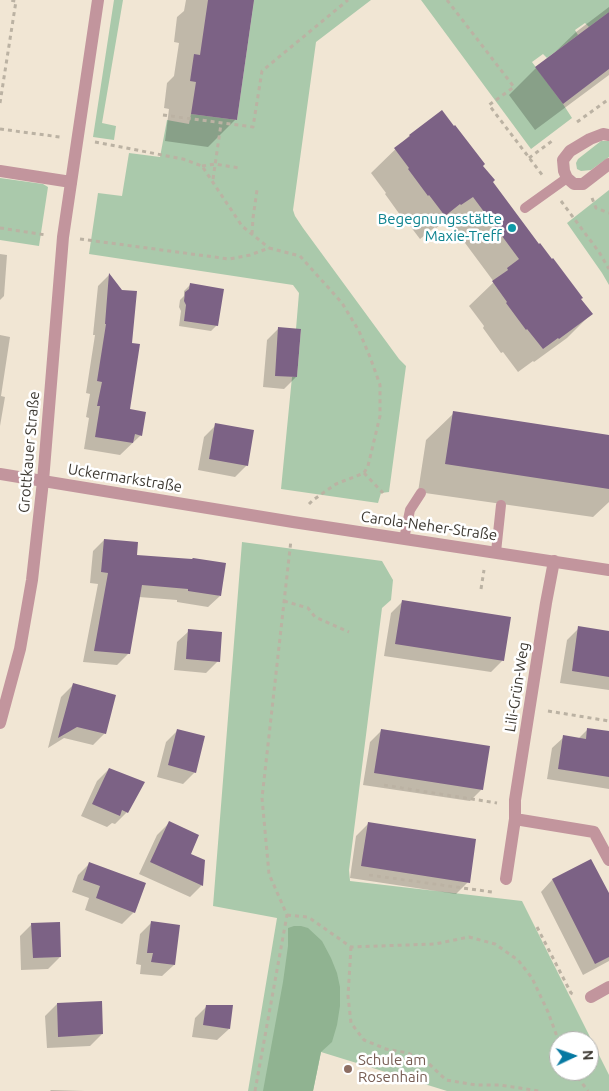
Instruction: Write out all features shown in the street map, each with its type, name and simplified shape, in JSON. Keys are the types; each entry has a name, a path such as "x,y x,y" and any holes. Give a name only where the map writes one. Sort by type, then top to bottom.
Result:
{"street":[{"name":"Grottkauer Straße","path":"0,723 20,649 32,580 43,481 63,237 98,0"},
{"path":"609,135 603,134 590,139 570,152 563,160 567,178 574,184 583,184 609,164"},
{"path":"0,171 70,182"},
{"name":"Uckermarkstraße","path":"0,474 244,514"},
{"name":"Carola-Neher-Straße","path":"244,514 609,570"},
{"name":"Lili-Grün-Weg","path":"506,879 515,819 515,806 554,561"},
{"path":"515,819 594,832 609,860"},
{"path":"591,997 609,988"}],"lane":[{"path":"525,208 567,178"},
{"path":"404,539 410,510 421,493"},
{"path":"496,552 501,505"}],"path":[{"path":"0,103 16,1 9,0"},
{"path":"162,115 253,127 262,71 348,0"},
{"path":"448,0 514,87 489,106"},
{"path":"212,180 222,124"},
{"path":"0,129 77,139 183,159 202,166 215,164 239,168"},
{"path":"202,166 242,226 269,248 300,256 342,303 359,330 380,385 380,416 368,466 364,473 336,484 313,500 293,522 262,798 270,874 287,915 255,1091"},
{"path":"252,235 257,190"},
{"path":"592,198 596,208 609,213"},
{"path":"0,228 229,259 250,255 269,248"},
{"path":"364,473 383,493"},
{"path":"284,601 308,608 315,617 349,632"},
{"path":"530,708 609,721"},
{"path":"384,785 515,806"},
{"path":"369,875 494,892 495,878 506,879"},
{"path":"287,915 307,917 351,947 435,944 469,938 495,944 518,960 532,978 555,1031"},
{"path":"537,927 571,993 591,997"},
{"path":"351,947 348,996 351,1023 364,1040 386,1049 408,1053 427,1062 446,1080 539,1091"}],"green space":[{"path":"114,0 123,0 102,123 116,126 114,140 93,137"},
{"path":"254,0 371,0 316,42 293,210 303,228 406,366 389,492 381,493 378,503 281,489 292,377 297,377 301,329 296,329 299,293 293,285 89,254 98,193 122,196 129,153 160,157 167,120 189,124 191,114 237,120"},
{"path":"421,0 609,0 609,12 589,27 585,23 575,30 578,35 547,58 543,54 532,62 572,118 531,149"},
{"path":"601,141 609,141 609,157 591,170 581,171 577,169 576,163 578,159"},
{"path":"0,178 43,184 48,187 39,246 0,240"},
{"path":"609,190 609,285 567,223"},
{"path":"242,542 382,561 393,580 391,600 382,608 349,870 350,881 522,901 587,1031 549,1031 549,1081 599,1081 599,1055 609,1075 609,1091 447,1091 321,1052 313,1091 248,1091 277,918 213,906"},
{"path":"294,926 308,928 322,941 331,958 340,987 337,1025 332,1042 321,1052 313,1091 263,1091 283,982 288,946 288,928"}],"building":[{"path":"208,0 254,0 237,120 191,114 196,82 190,81 194,54 200,55"},
{"path":"609,12 609,69 563,104 535,67"},
{"path":"442,110 485,164 483,166 495,180 493,182 539,244 553,258 593,314 543,349 526,330 492,281 508,270 507,268 519,259 473,197 460,204 445,216 428,196 394,148"},
{"path":"109,273 122,290 137,291 132,343 140,344 130,409 146,412 142,436 135,434 133,443 95,437 100,406 97,406 102,382 97,381 106,324"},
{"path":"190,283 224,289 218,326 184,321 185,292 189,289"},
{"path":"278,327 301,329 297,377 275,376"},
{"path":"453,411 609,435 609,489 445,464"},
{"path":"215,423 254,430 248,466 209,459"},
{"path":"104,539 138,542 137,555 193,558 226,563 221,596 188,591 188,589 142,585 130,654 94,651 108,573 101,572"},
{"path":"402,600 511,617 504,661 395,644"},
{"path":"578,626 609,631 609,677 572,671"},
{"path":"188,629 222,632 220,662 186,659"},
{"path":"73,683 116,695 106,734 77,727 58,738"},
{"path":"587,728 609,731 609,777 558,769 563,735 586,739"},
{"path":"177,729 205,736 196,773 168,765"},
{"path":"381,729 490,746 483,790 374,773"},
{"path":"109,768 145,782 128,813 122,810 120,816 92,804"},
{"path":"169,821 199,835 191,854 205,860 203,886 150,862"},
{"path":"368,822 476,839 470,883 361,866"},
{"path":"591,859 609,893 609,957 595,964 552,879"},
{"path":"89,862 146,883 135,913 96,898 100,886 83,880"},
{"path":"151,921 180,925 175,965 151,962 153,953 147,953"},
{"path":"60,922 61,957 33,958 31,923"},
{"path":"102,1001 103,1034 58,1037 57,1003"},
{"path":"206,1005 233,1005 230,1029 203,1025"}],"place":[{"name":"Begegnungsstätte Maxie-Treff","path":"512,228"},
{"name":"Schule am Rosenhain","path":"348,1069"}]}
